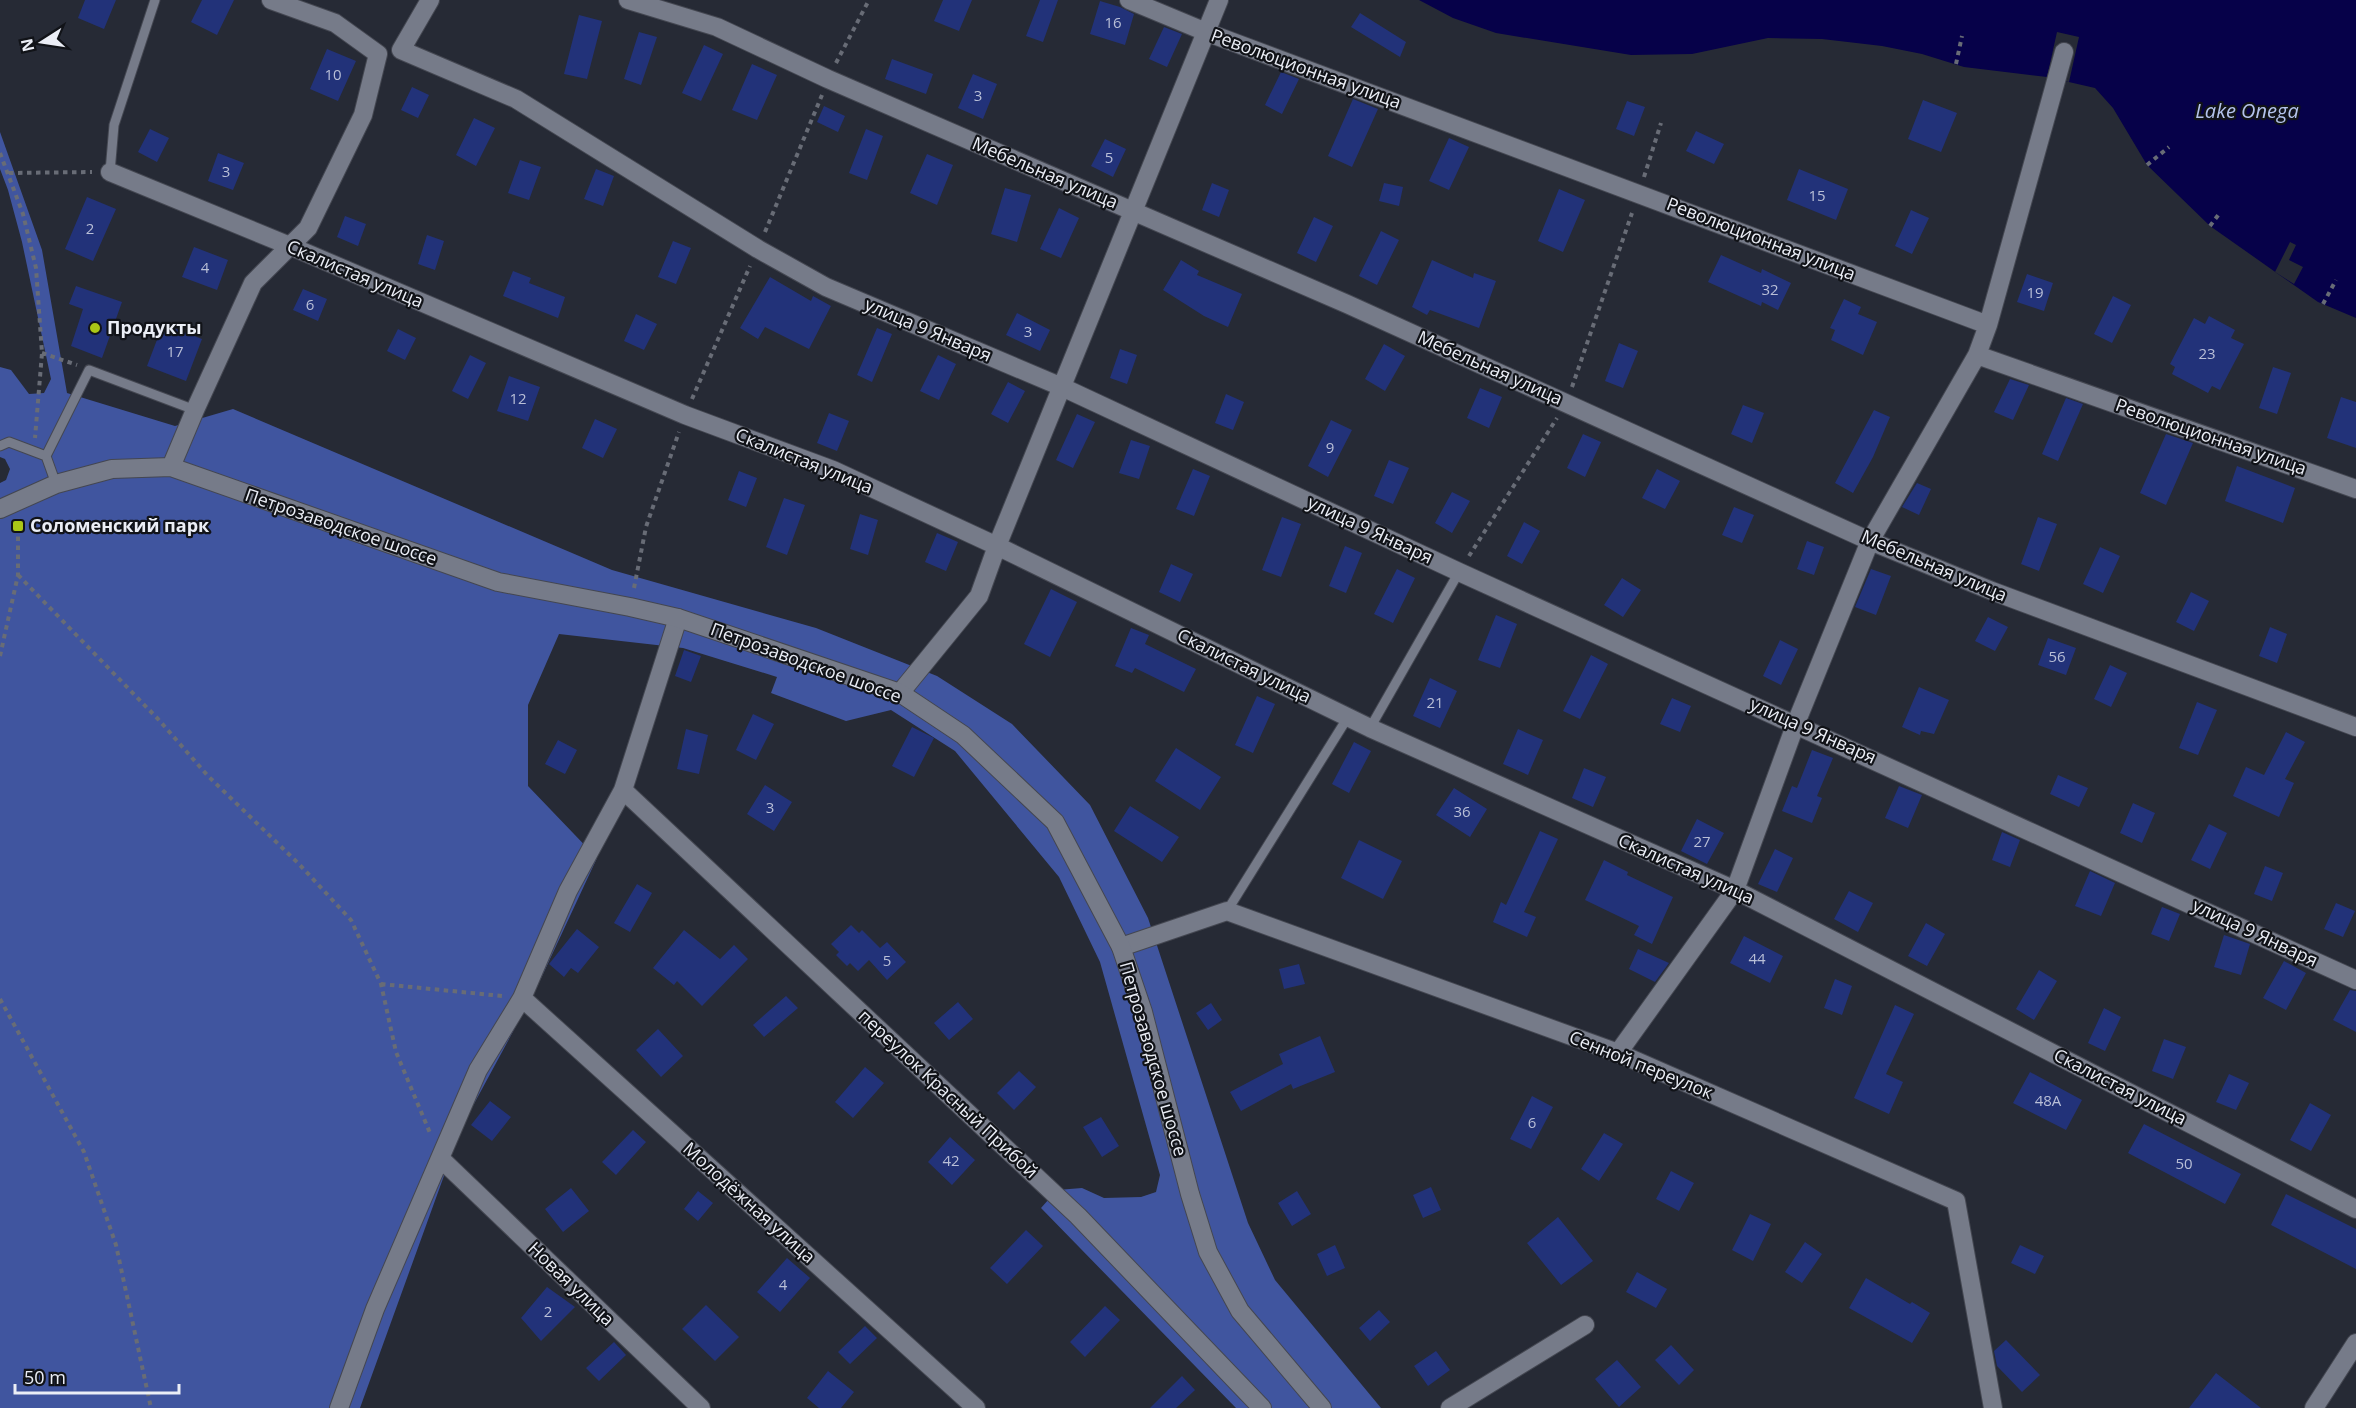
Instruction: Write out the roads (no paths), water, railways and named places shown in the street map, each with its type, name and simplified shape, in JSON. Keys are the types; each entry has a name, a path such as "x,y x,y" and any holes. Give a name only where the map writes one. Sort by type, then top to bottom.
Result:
{"street":[{"path":"271,0 335,23 378,54 401,50 430,0"},
{"name":"Мебельная улица","path":"628,0 717,27 828,79 1567,402 1870,541 1992,591 2356,727"},
{"name":"Революционная улица","path":"1129,0 1206,32 1988,325"},
{"path":"900,693 979,596 997,546 1220,0"},
{"name":"улица 9 Января","path":"401,50 516,99 758,249 826,287 1062,387 1459,572 1796,723 2356,980"},
{"path":"1618,1053 1735,890 1796,723 1870,541 1977,355 1988,325 2064,52"},
{"path":"171,467 253,283 308,228 363,115 378,54"},
{"name":"Скалистая улица","path":"110,172 290,246 685,415 833,470 997,546 1370,728 1735,890 2356,1209"},
{"name":"Революционная улица","path":"1977,355 2356,489"},
{"name":"Петрозаводское шоссе","path":"8,505 56,484 112,469 171,467 498,582 678,618 900,693 963,735 1055,822 1121,947 1143,1012 1190,1194 1208,1252 1240,1311 1322,1408"},
{"path":"339,1408 375,1309 441,1159 477,1070 522,998 568,891 623,790 678,618"},
{"name":"переулок Красный Прибой","path":"623,790 1078,1216 1262,1408"},
{"path":"1121,947 1227,911"},
{"name":"Сенной переулок","path":"1227,911 1618,1053 1956,1201 1993,1408"},
{"name":"Молодёжная улица","path":"522,998 976,1408"},
{"name":"Новая улица","path":"441,1159 701,1408"},
{"path":"1450,1408 1585,1325"},
{"path":"2314,1408 2356,1343"}],"lane":[{"path":"110,172 114,125 155,0"},
{"path":"56,484 46,456 88,370 195,410"},
{"path":"0,446 9,442 46,456"},
{"path":"1370,728 1459,572"},
{"path":"1227,911 1348,717"}],"water":[{"name":"Lake Onega","path":"1419,0 2356,0 2356,318 2318,302 2210,226 2147,165 2113,108 2095,88 2047,77 1964,67 1922,54 1882,46 1822,39 1768,38 1692,54 1631,55 1496,33 1453,18"}],"place":[{"name":"Продукты","path":"95,328"},
{"name":"Соломенский парк","path":"18,526"}]}
